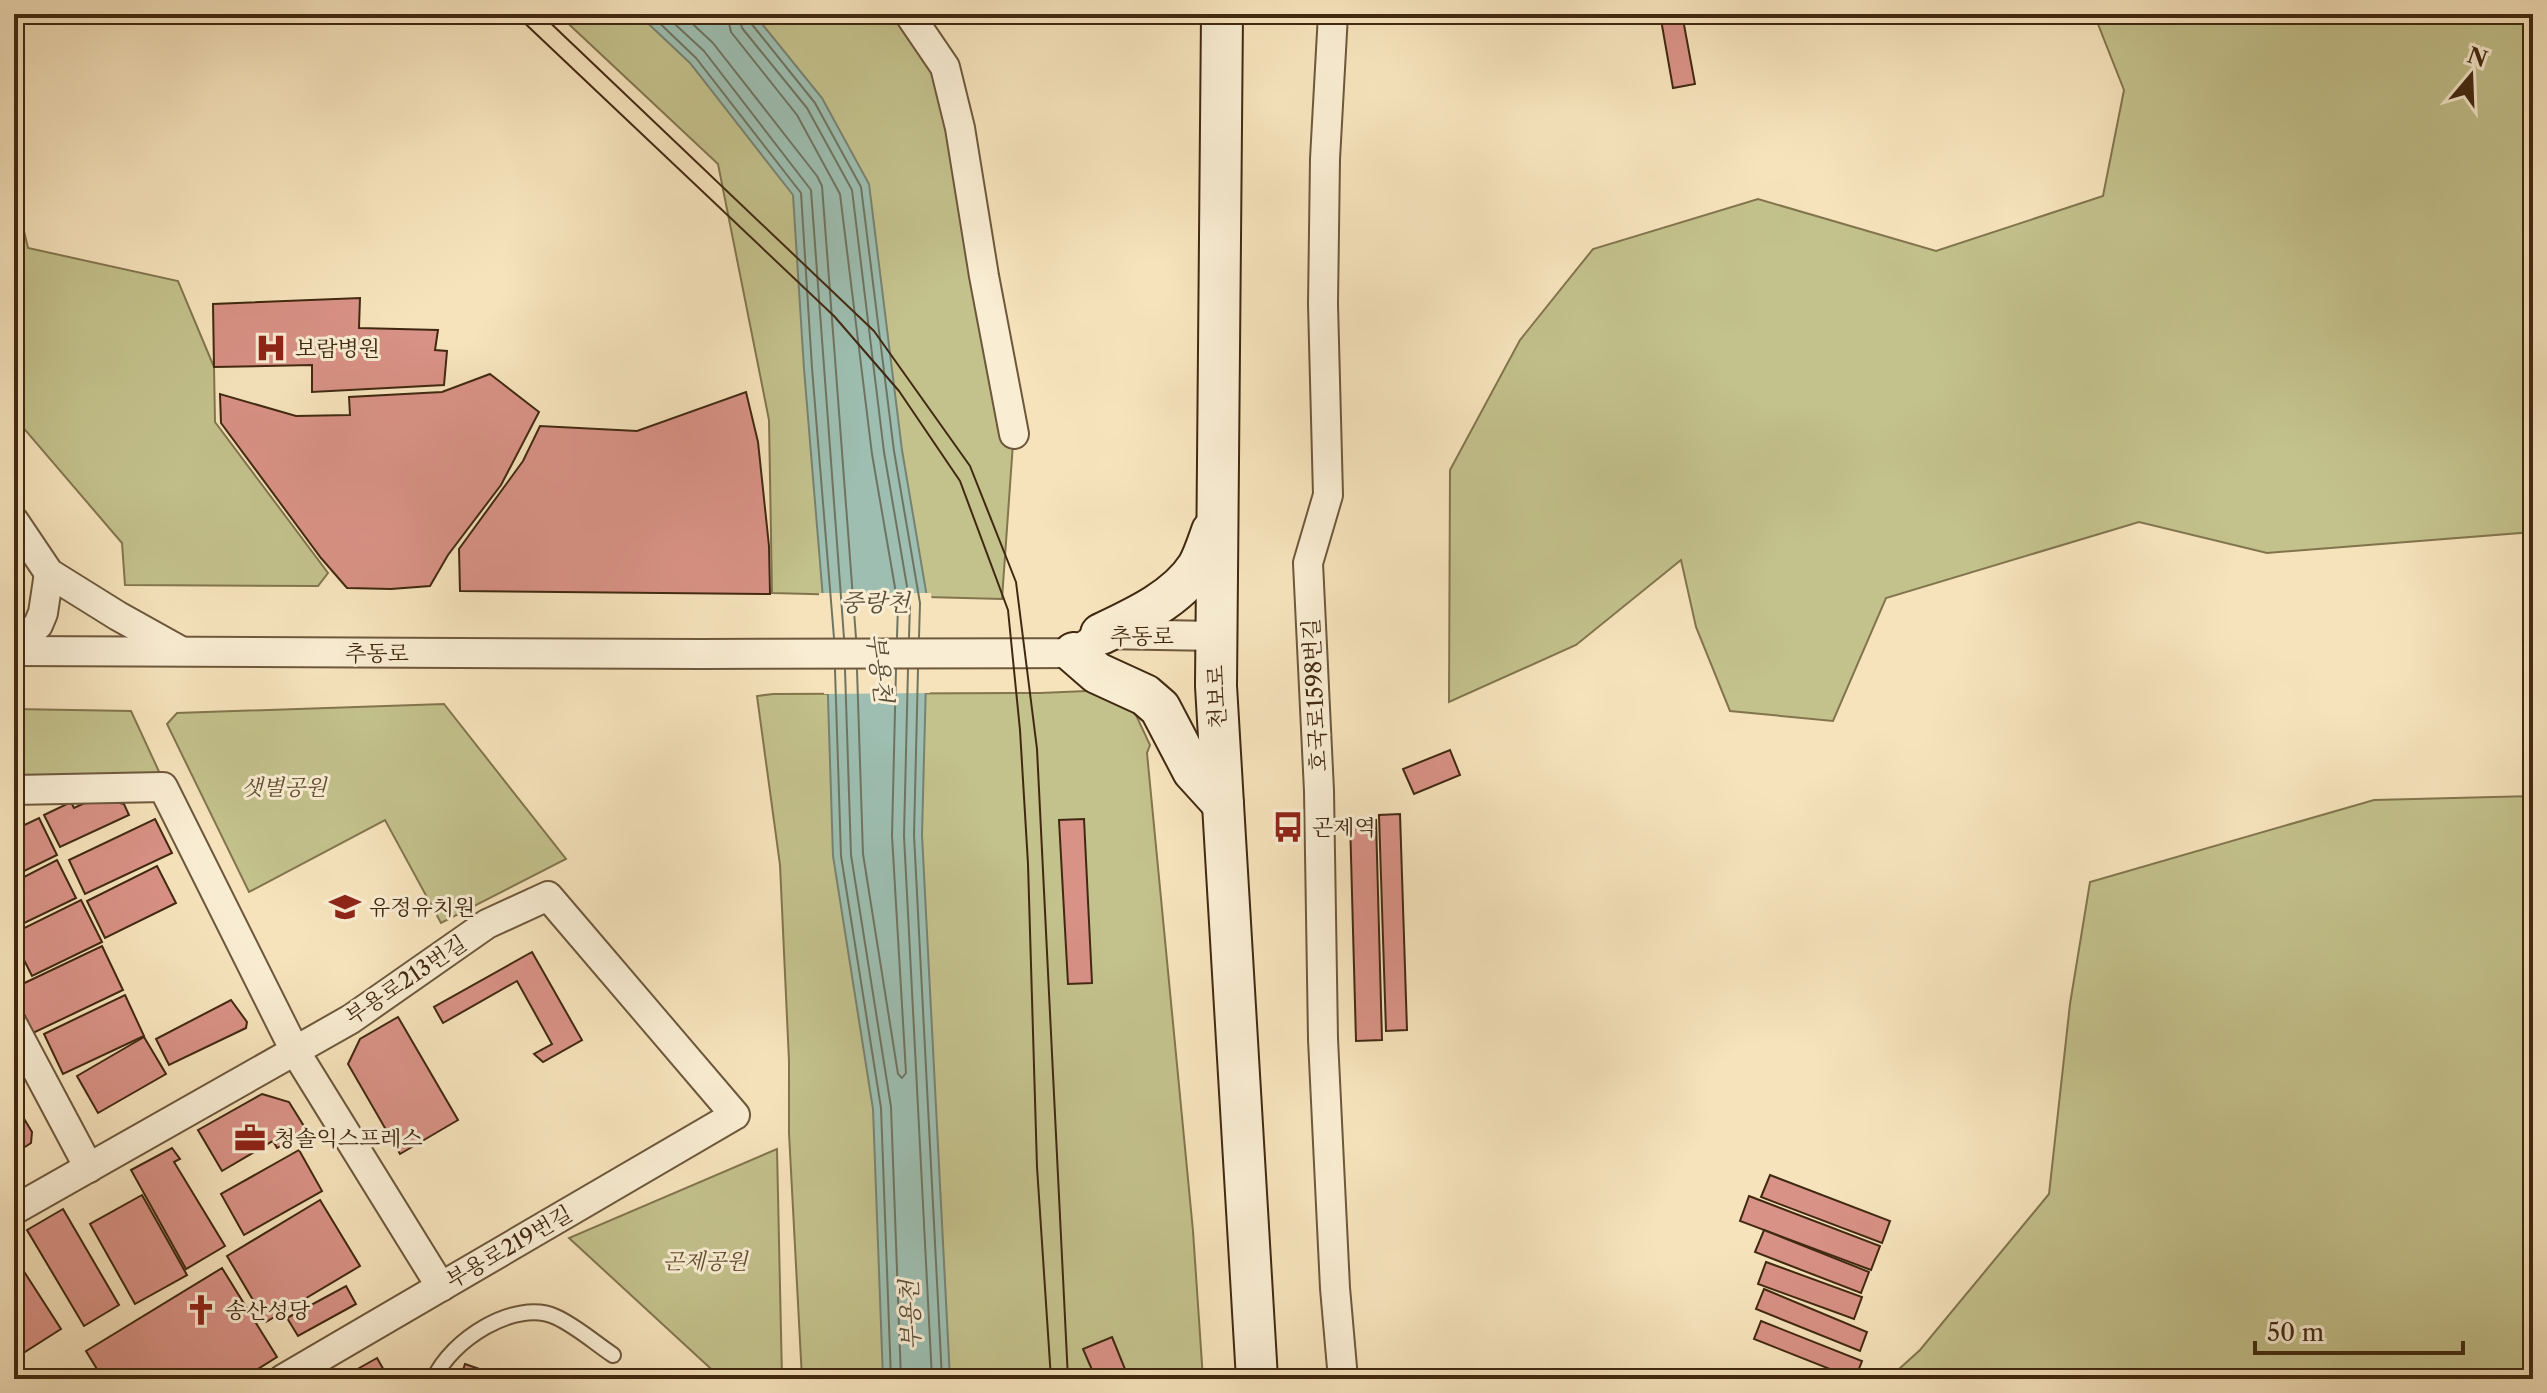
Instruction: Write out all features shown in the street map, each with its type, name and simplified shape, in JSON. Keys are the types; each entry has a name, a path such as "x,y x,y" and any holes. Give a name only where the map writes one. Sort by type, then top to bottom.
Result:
{"main road":[{"name":"천보로","path":"1222,14 1215,523 1216,686 1257,1379"},
{"path":"1215,523 1198,566 1171,594 1150,610 1087,644 1097,673 1145,695 1160,708 1193,771 1223,804"}],"street":[{"path":"909,14 945,67 953,97 1014,434"},
{"name":"호국로1598번길","path":"1333,14 1325,159 1323,304 1328,495 1308,563 1319,791 1323,1039 1335,1288 1343,1379"},
{"path":"14,521 49,573 183,652"},
{"path":"14,649 38,625 43,613 49,573"},
{"name":"추동로","path":"14,649 741,654 1087,644 1216,636"},
{"path":"14,790 163,787 295,1051 441,1287"},
{"name":"부용로213번길","path":"14,1210 351,1019 487,924 548,896 735,1115"},
{"path":"17,1042 89,1168"},
{"name":"부용로219번길","path":"285,1378 735,1115"}],"lane":[{"path":"434,1379 440,1364 483,1326 527,1311 555,1316 613,1355"}],"green space":[{"path":"558,14 900,14 940,70 1013,443 1002,599 772,593 769,420 718,164"},
{"path":"2094,14 2533,14 2533,532 2267,553 2139,522 1886,598 1833,721 1730,711 1696,627 1681,560 1576,645 1449,702 1450,470 1520,340 1593,249 1758,199 1936,251 2103,196 2124,90"},
{"path":"14,189 28,248 178,281 214,367 215,422 328,573 318,586 125,585 122,543 14,417"},
{"path":"1110,690 1136,715 1150,745 1147,753 1193,1231 1203,1379 802,1379 789,1133 789,1061 780,865 757,696"},
{"name":"샛별공원","path":"444,704 566,859 441,923 385,820 249,892 167,724 177,713"},
{"path":"14,709 131,711 162,778 14,778"},
{"path":"2533,796 2533,1379 1888,1379 1920,1350 2049,1194 2070,1004 2090,882 2374,800"},
{"name":"곤제공원","path":"777,1149 782,1379 722,1379 569,1238"}],"water":[{"name":"중랑천","path":"638,14 754,14 822,98 869,184 902,450 928,603 922,835 950,1379 883,1379 873,1109 833,856 826,635 793,195 690,63"}],"pier":[{"path":"819,593 931,593 930,693 824,694"}],"building":[{"path":"1660,14 1682,14 1695,84 1673,88"},
{"path":"360,298 359,328 438,330 435,350 447,351 444,385 312,392 312,365 214,367 213,304"},
{"path":"490,374 539,412 501,485 448,555 430,586 347,588 321,558 221,423 220,394 296,416 350,415 349,397 442,392"},
{"path":"746,392 758,442 769,546 770,594 460,591 459,549 523,461 540,426 637,431"},
{"path":"1450,750 1460,775 1414,794 1403,769"},
{"path":"103,799 124,804 129,815 60,847 44,815 71,802 74,808"},
{"path":"1400,814 1407,1030 1386,1031 1379,815"},
{"path":"39,818 57,855 14,876 14,830"},
{"path":"155,819 172,853 85,894 69,860"},
{"path":"1084,819 1092,983 1068,984 1059,820"},
{"path":"1350,820 1376,820 1382,1040 1356,1041"},
{"path":"57,860 76,898 14,928 14,882"},
{"path":"157,866 176,903 105,938 87,901"},
{"path":"81,900 102,942 32,976 14,940 14,933"},
{"path":"102,946 123,990 33,1033 14,988"},
{"path":"532,952 582,1040 543,1062 534,1054 552,1044 517,981 443,1023 434,1007"},
{"path":"125,995 144,1036 63,1074 44,1034"},
{"path":"231,1000 247,1022 246,1028 169,1065 156,1039"},
{"path":"398,1017 458,1120 400,1154 348,1064 360,1039"},
{"path":"144,1037 166,1074 98,1113 77,1076"},
{"path":"262,1094 289,1102 307,1131 277,1148 273,1141 222,1171 198,1130"},
{"path":"14,1102 32,1132 31,1143 14,1154"},
{"path":"172,1148 180,1159 174,1162 225,1246 186,1269 131,1170"},
{"path":"299,1150 322,1191 244,1235 221,1194"},
{"path":"1770,1175 1890,1221 1882,1243 1761,1197"},
{"path":"142,1195 187,1275 135,1304 90,1224"},
{"path":"1749,1196 1880,1246 1871,1270 1740,1221"},
{"path":"320,1200 360,1266 266,1322 227,1256"},
{"path":"63,1209 119,1305 84,1326 27,1230"},
{"path":"1764,1230 1869,1272 1861,1293 1755,1252"},
{"path":"14,1256 61,1329 20,1355 14,1345"},
{"path":"1766,1262 1862,1297 1854,1319 1758,1284"},
{"name":"송산성당","path":"222,1268 277,1357 242,1379 103,1379 86,1351"},
{"path":"346,1286 356,1304 298,1336 287,1318"},
{"path":"1764,1289 1867,1332 1860,1351 1756,1309"},
{"path":"1761,1321 1862,1361 1855,1379 1754,1339"},
{"path":"1112,1337 1129,1379 1096,1379 1083,1349"},
{"path":"377,1358 389,1379 340,1379"},
{"path":"465,1364 508,1379 460,1379"}],"tram line":[{"path":"515,14 834,316 899,391 960,481 1008,610 1020,730 1028,864 1037,1167 1051,1379"},
{"path":"541,14 874,331 970,466 1016,582 1037,749 1068,1379"}],"place":[{"name":"보람병원","path":"271,348"},
{"name":"곤제역","path":"1288,827"},
{"name":"유정유치원","path":"345,907"},
{"name":"청솔익스프레스","path":"250,1138"},
{"name":"송산성당","path":"201,1310"}],"water label":[{"name":"부용천","path":"880,668"},
{"name":"부용천","path":"910,1315"}]}
